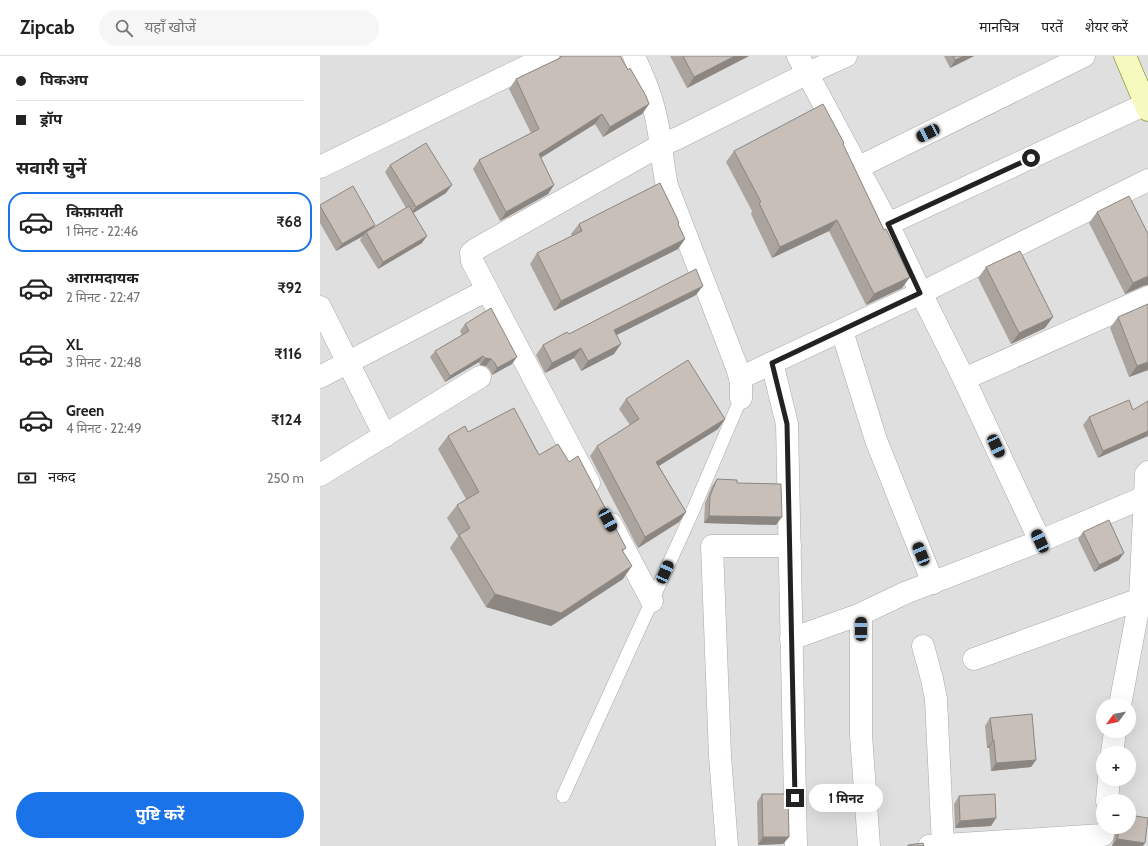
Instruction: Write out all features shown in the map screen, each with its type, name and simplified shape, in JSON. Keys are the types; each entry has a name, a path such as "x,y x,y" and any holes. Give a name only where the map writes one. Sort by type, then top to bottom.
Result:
{"street":[{"path":"634,56 652,101 661,145 667,186 741,388 772,363 842,331 1148,180"},
{"path":"652,601 487,290 472,261 471,253 476,248 661,145 678,138 803,65 846,56"},
{"path":"858,168 1084,56"},
{"path":"888,224 1147,106 1125,56"},
{"path":"320,167 540,58"},
{"path":"803,65 888,224 920,293 964,379 1040,541"},
{"path":"320,377 487,290"},
{"path":"964,379 1148,297"},
{"path":"320,308 385,436"},
{"path":"842,331 876,440 933,583"},
{"path":"772,363 787,424 796,846"},
{"path":"320,476 480,377"},
{"path":"1121,698 1140,600 1146,474 1148,472"},
{"path":"791,639 861,614 905,593 1040,541 1145,497"},
{"path":"727,846 720,756 712,546 790,546"},
{"path":"974,659 1140,600"},
{"path":"861,614 861,735 868,846"},
{"path":"923,646 936,699 938,845 1103,836"}],"lane":[{"path":"563,796 691,515 741,388"}],"shaded area":[{"path":"320,56 1148,56 1148,846 320,846"}],"building":[{"path":"562,56 620,56 628,70 630,68 649,104 610,127 602,114 539,154 554,185 506,212 479,160 539,129 516,79"},
{"path":"683,56 735,56 694,77"},
{"path":"953,56 964,56 955,60"},
{"path":"823,104 844,143 843,144 884,230 886,229 910,277 874,294 837,220 780,247 759,203 761,202 734,151"},
{"path":"426,143 452,185 416,207 390,165"},
{"path":"660,183 685,239 561,301 537,253 582,231 579,224"},
{"path":"353,186 375,225 342,244 320,205"},
{"path":"1129,196 1148,234 1148,276 1133,283 1097,212"},
{"path":"409,206 427,236 383,262 366,232"},
{"path":"1020,251 1053,317 1019,333 986,267"},
{"path":"696,269 703,286 614,330 621,344 588,361 581,348 552,363 543,345 567,332 569,334"},
{"path":"1148,304 1148,362 1137,366 1118,317"},
{"path":"491,308 517,357 497,368 491,359 483,356 450,376 435,351 469,331 465,324"},
{"path":"688,360 725,419 656,462 686,512 645,537 597,446 639,419 626,399"},
{"path":"1129,400 1133,410 1148,401 1148,431 1103,451 1089,417"},
{"path":"514,408 539,455 558,444 569,462 578,456 626,548 622,550 632,566 561,613 495,594 459,535 470,528 457,505 479,492 448,436 465,426 468,432"},
{"path":"717,479 737,480 737,483 781,484 782,517 709,516 710,496"},
{"path":"1109,520 1124,553 1099,565 1083,532"},
{"path":"1032,714 1036,760 996,763 990,718"},
{"path":"762,794 788,794 789,837 763,837"},
{"path":"995,794 996,818 960,821 959,796"},
{"path":"1136,816 1148,818 1145,843 1117,839 1119,834 1136,834"},
{"path":"923,843 924,846 908,846 908,845"}],"route":[{"path":"795,798 787,424 772,363 920,293 888,224 1031,158"}]}
